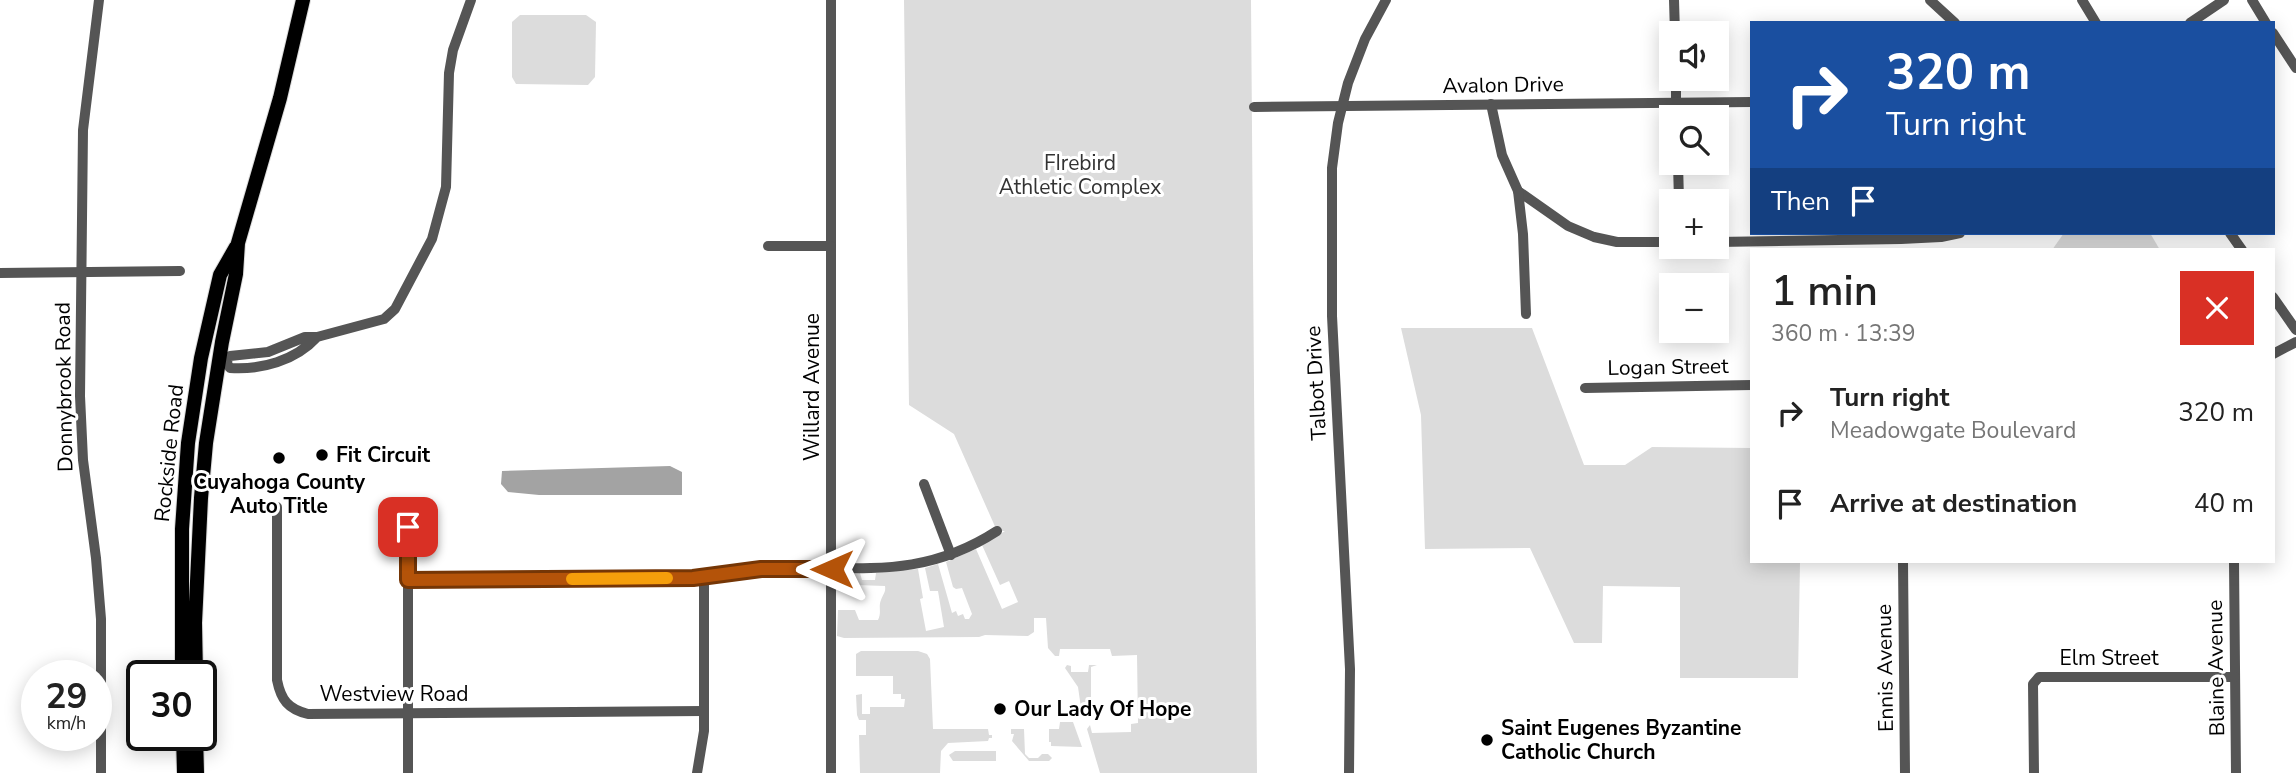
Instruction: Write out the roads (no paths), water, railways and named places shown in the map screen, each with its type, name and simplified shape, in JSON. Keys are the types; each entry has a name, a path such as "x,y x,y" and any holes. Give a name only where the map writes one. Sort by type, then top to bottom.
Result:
{"main road":[{"name":"Rockside Road","path":"196,660 195,623 206,443 222,362 236,274 238,243 280,98 303,0"},
{"name":"Rockside Road","path":"183,660 182,529 188,443 201,358 220,275 238,243"},
{"path":"183,751 184,773"},
{"path":"196,751 197,773"}],"street":[{"name":"Donnybrook Road","path":"99,0 83,130 80,396 83,460 101,619 101,773"},
{"path":"201,358 222,362 230,356 268,352 305,337 317,337 384,319 394,309 432,239 446,187 449,72 453,50 471,0"},
{"name":"Willard Avenue","path":"831,0 831,773"},
{"name":"Talbot Drive","path":"1349,773 1350,669 1332,316 1332,168 1341,107 1356,60 1386,0"},
{"path":"1674,0 1675,21"},
{"path":"1930,0 1953,21"},
{"path":"2082,0 2095,21"},
{"path":"2193,21 2224,0"},
{"path":"2252,0 2265,21"},
{"path":"2275,36 2296,68"},
{"path":"1676,91 1676,103"},
{"name":"Avalon Drive","path":"1254,107 1750,102"},
{"path":"1491,104 1502,155 1518,191 1522,224 1525,314"},
{"path":"1518,191 1568,226 1594,237 1617,242 1659,242"},
{"path":"1522,224 1528,215 1547,211"},
{"path":"1729,242 1901,245 1950,235"},
{"path":"768,246 831,246"},
{"path":"0,273 180,271"},
{"path":"2275,300 2296,330"},
{"path":"2275,353 2296,342"},
{"name":"Logan Street","path":"1585,388 1750,385"},
{"path":"923,484 951,555"},
{"path":"408,506 408,773"},
{"name":"Westview Road","path":"277,507 276,680 279,693 286,704 295,710 308,714 704,711"},
{"path":"408,580 704,577 761,569 899,567 927,563 951,555 997,531"},
{"name":"Ennis Avenue","path":"1903,563 1905,773"},
{"name":"Blaine Avenue","path":"2234,563 2236,773"},
{"path":"697,773 704,731 704,577"},
{"name":"Elm Street","path":"2034,773 2033,684 2039,677 2235,677"}],"place":[{"name":"Fit Circuit","path":"322,455"},
{"name":"Cuyahoga County Auto Title","path":"279,458"},
{"name":"Our Lady Of Hope","path":"1000,709"},
{"name":"Saint Eugenes Byzantine Catholic Church","path":"1487,740"}],"park label":[{"name":"FIrebird Athletic Complex","path":"1080,175"}]}
